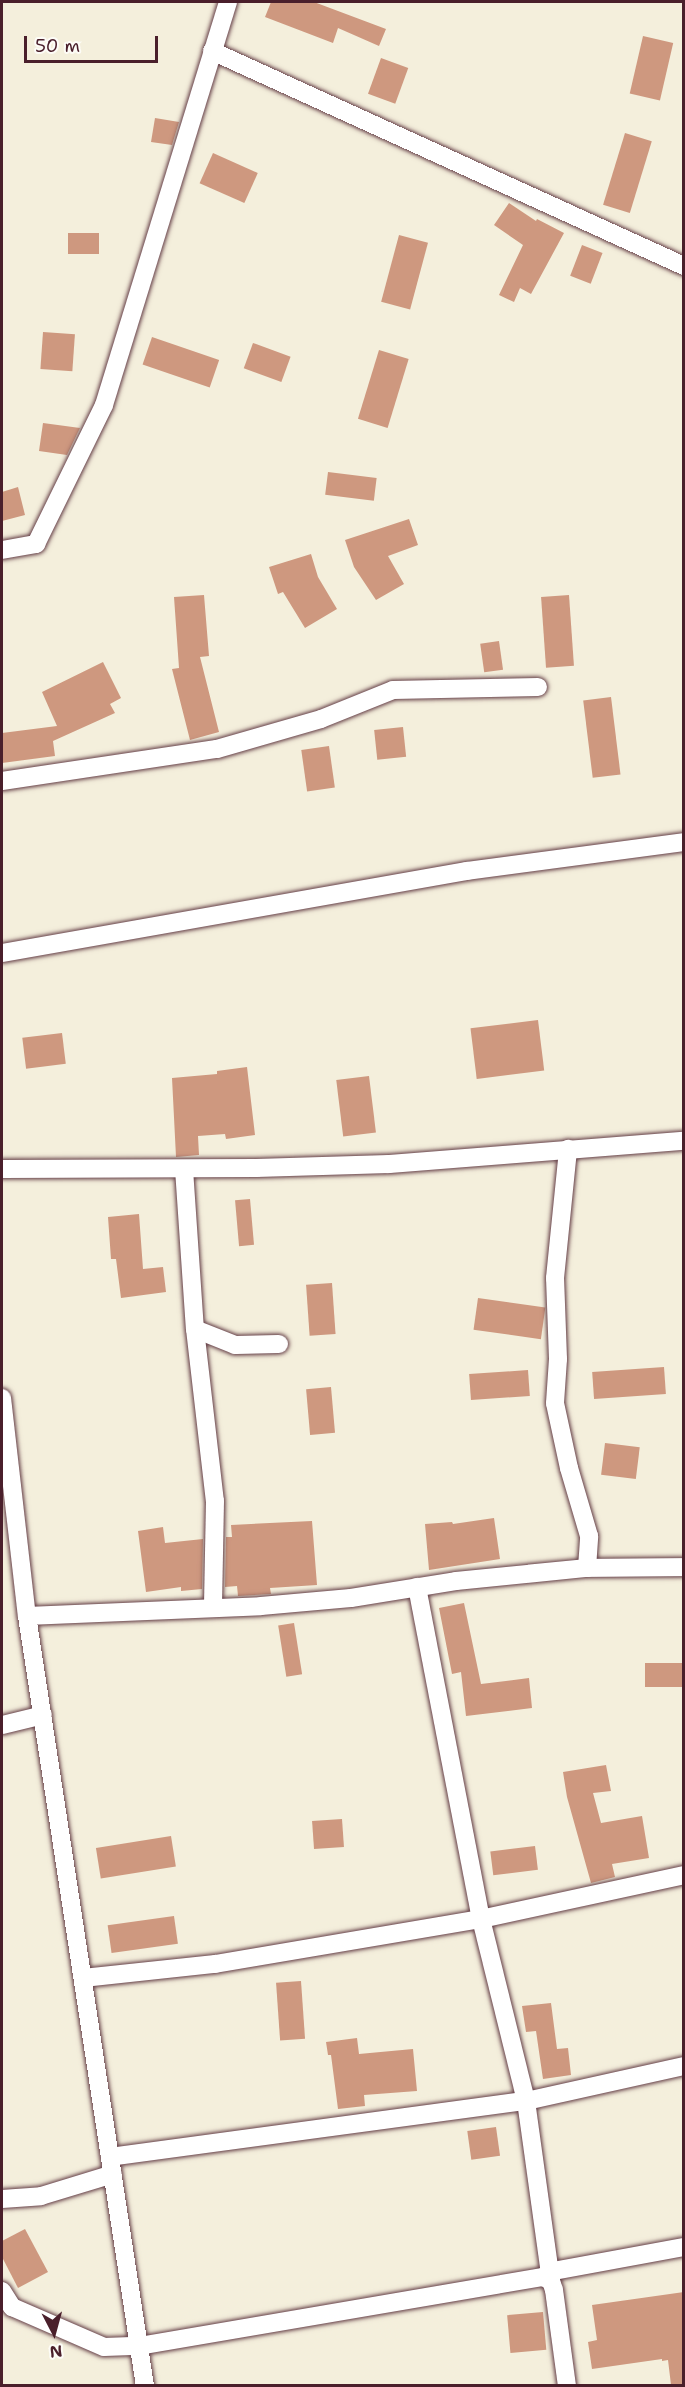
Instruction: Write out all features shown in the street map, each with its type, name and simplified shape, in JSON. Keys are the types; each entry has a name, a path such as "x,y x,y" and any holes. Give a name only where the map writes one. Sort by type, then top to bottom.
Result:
{"street":[{"path":"2,550 36,544 104,405 228,2"},
{"path":"212,51 684,266"},
{"path":"2,781 217,748 321,719 393,690 538,687"},
{"path":"2,953 467,871 684,842"},
{"path":"2,1170 183,1169 389,1164 684,1141"},
{"path":"568,1149 555,1278 558,1359 555,1403 569,1468 589,1536 587,1568"},
{"path":"183,1169 195,1329 215,1501 213,1608"},
{"path":"195,1329 235,1345 279,1344"},
{"path":"2,1398 27,1616 145,2385"},
{"path":"27,1616 213,1608 351,1598 417,1587 587,1568 684,1567"},
{"path":"417,1587 481,1919 526,2101 567,2385"},
{"path":"2,1725 43,1715"},
{"path":"83,1978 215,1964 481,1919 684,1875"},
{"path":"2,2199 41,2196 112,2166 526,2101 684,2066"},
{"path":"2,2291 12,2307 104,2347 139,2346 550,2277 684,2247"}],"building":[{"path":"271,2 314,2 386,29 379,46 338,28 333,43 265,17"},
{"path":"643,36 673,43 660,100 630,93"},
{"path":"381,58 408,68 395,104 368,94"},
{"path":"155,118 179,122 172,145 151,142"},
{"path":"625,133 652,141 630,213 603,205"},
{"path":"213,153 258,173 244,203 200,183"},
{"path":"509,203 536,221 537,219 564,233 531,294 520,288 514,302 499,295 523,245 494,225"},
{"path":"68,233 99,233 99,254 68,254"},
{"path":"399,235 428,243 410,309 381,302"},
{"path":"582,245 603,253 591,284 570,276"},
{"path":"43,332 75,334 72,371 40,369"},
{"path":"152,337 219,360 210,388 143,364"},
{"path":"253,343 291,357 281,382 244,368"},
{"path":"379,350 409,359 388,428 358,419"},
{"path":"43,423 80,428 67,455 39,451"},
{"path":"328,472 377,478 374,501 325,495"},
{"path":"18,487 25,515 2,521 2,492"},
{"path":"409,519 418,545 388,556 404,584 376,600 354,567 345,540"},
{"path":"311,554 318,577 337,609 305,628 283,592 278,594 269,567"},
{"path":"204,595 209,656 200,657 219,732 190,740 172,669 179,668 174,597"},
{"path":"569,595 574,666 546,668 541,597"},
{"path":"499,641 503,670 484,672 480,644"},
{"path":"103,662 121,698 110,704 115,713 53,741 55,756 2,763 2,733 57,726 42,692"},
{"path":"611,697 621,774 593,778 583,700"},
{"path":"403,727 406,757 377,760 374,730"},
{"path":"329,746 335,788 307,791 301,750"},
{"path":"538,1020 544,1071 477,1079 471,1028"},
{"path":"62,1033 66,1064 26,1069 22,1038"},
{"path":"247,1067 255,1135 226,1139 225,1134 198,1136 199,1155 176,1157 172,1078 217,1074 217,1071"},
{"path":"369,1076 376,1133 343,1137 336,1080"},
{"path":"250,1199 254,1245 239,1246 235,1200"},
{"path":"139,1214 143,1269 163,1267 166,1292 121,1298 116,1259 111,1259 108,1217"},
{"path":"332,1283 336,1334 310,1336 306,1285"},
{"path":"478,1298 545,1307 541,1339 474,1330"},
{"path":"664,1367 666,1394 594,1399 592,1372"},
{"path":"528,1370 530,1396 471,1400 469,1374"},
{"path":"331,1387 335,1433 310,1435 306,1389"},
{"path":"605,1443 640,1447 636,1479 601,1475"},
{"path":"494,1518 500,1559 429,1570 425,1524 452,1522 453,1524"},
{"path":"312,1521 317,1585 270,1588 271,1594 238,1596 237,1586 225,1587 226,1537 232,1537 231,1525"},
{"path":"163,1527 165,1543 203,1539 202,1589 181,1591 181,1587 146,1592 138,1531"},
{"path":"464,1603 481,1684 529,1678 532,1708 466,1716 461,1672 452,1674 439,1608"},
{"path":"294,1623 302,1674 286,1677 278,1626"},
{"path":"645,1663 684,1663 684,1687 645,1687"},
{"path":"606,1765 611,1791 593,1793 601,1823 642,1816 649,1858 612,1864 615,1877 591,1883 567,1797 563,1772"},
{"path":"342,1819 344,1847 314,1849 312,1821"},
{"path":"171,1836 176,1867 101,1879 96,1848"},
{"path":"535,1846 538,1870 493,1875 490,1851"},
{"path":"174,1916 178,1944 112,1953 108,1925"},
{"path":"301,1981 305,2039 280,2041 276,1983"},
{"path":"551,2003 557,2049 568,2048 571,2075 543,2079 536,2031 526,2032 522,2006"},
{"path":"357,2038 359,2054 413,2049 417,2091 364,2095 365,2106 338,2109 331,2055 328,2055 326,2042"},
{"path":"496,2127 500,2156 471,2160 467,2131"},
{"path":"25,2229 48,2272 18,2288 2,2257 2,2241"},
{"path":"684,2292 684,2385 671,2385 668,2360 592,2369 588,2342 597,2340 592,2305"},
{"path":"543,2312 546,2350 510,2353 507,2315"}]}
